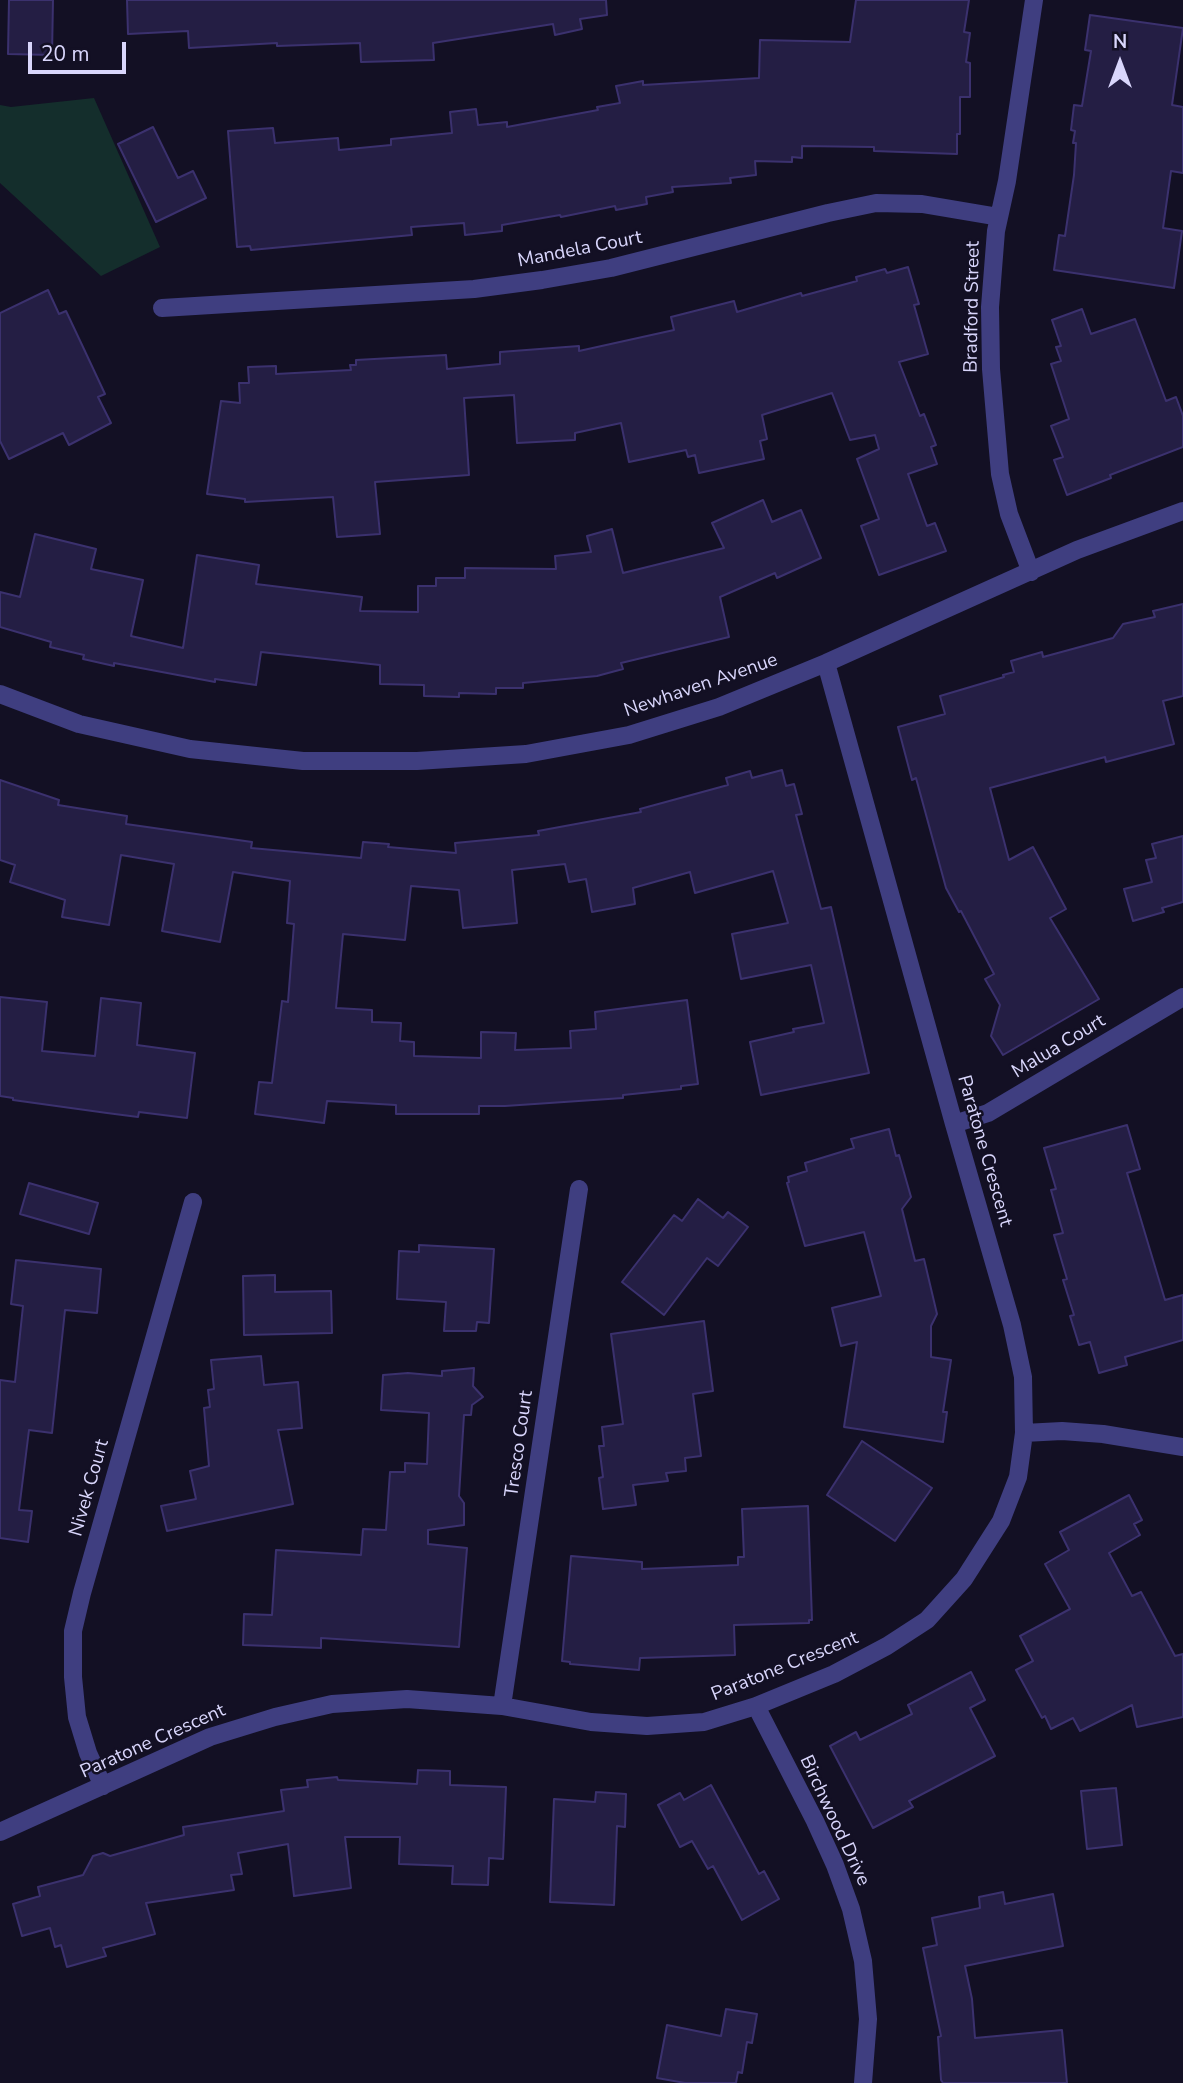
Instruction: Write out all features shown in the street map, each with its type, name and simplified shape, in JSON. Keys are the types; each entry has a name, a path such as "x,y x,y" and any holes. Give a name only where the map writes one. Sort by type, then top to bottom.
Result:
{"street":[{"name":"Bradford Street","path":"1031,572 1009,514 999,461 990,307 999,217 1007,181 1034,0"},
{"name":"Mandela Court","path":"162,308 474,289 542,280 611,268 876,203 922,204 999,217"},
{"name":"Newhaven Avenue","path":"0,694 79,724 190,748 303,761 416,761 526,754 629,735 719,707 826,663 1077,550 1183,511"},
{"name":"Paratone Crescent","path":"0,1832 210,1737 275,1717 332,1704 407,1699 502,1706 591,1722 648,1726 704,1722 756,1706 834,1674 887,1646 927,1620 964,1579 1001,1521 1018,1477 1024,1433 1023,1377 1012,1325 826,663"},
{"name":"Malua Court","path":"954,1124 989,1113 1183,997"},
{"name":"Tresco Court","path":"502,1706 579,1189"},
{"name":"Nivek Court","path":"103,1786 88,1753 77,1717 73,1677 74,1631 82,1593 193,1202"},
{"path":"1024,1433 1103,1434 1183,1447"},
{"name":"Birchwood Drive","path":"756,1706 815,1821 851,1909 863,1961 868,2019 863,2083"}],"green space":[{"path":"94,98 160,247 101,276 0,183 0,105 11,107"}],"building":[{"path":"9,0 53,0 52,55 8,54"},
{"path":"127,0 606,0 607,15 580,19 582,29 555,35 553,24 433,43 434,60 361,62 360,43 277,46 277,43 189,48 188,31 128,34"},
{"path":"856,0 969,0 964,32 970,33 966,62 970,63 970,97 960,97 957,154 874,151 874,147 802,146 802,158 792,157 792,162 755,161 756,175 730,178 731,183 672,187 673,192 646,197 647,204 616,210 615,206 502,225 502,231 465,235 464,223 411,227 412,235 251,250 250,246 237,247 228,131 273,128 275,143 338,138 339,150 391,145 391,139 452,133 450,112 476,109 478,125 507,122 507,127 598,110 597,107 620,103 616,86 643,81 643,85 759,78 760,40 850,42"},
{"path":"1090,15 1183,28 1172,105 1183,107 1183,173 1171,171 1163,228 1182,231 1174,288 1054,270 1059,235 1065,236 1074,175 1076,143 1073,143 1075,131 1071,130 1074,105 1082,106 1091,51 1085,50"},
{"path":"153,127 178,178 193,171 206,198 156,222 118,144"},
{"path":"908,267 919,304 914,305 928,354 899,362 920,416 924,414 936,445 931,447 937,464 908,474 927,526 935,523 946,551 879,575 861,526 879,519 857,459 879,449 875,435 850,440 832,393 762,415 767,439 760,441 764,459 699,473 695,455 688,457 686,450 629,462 621,423 575,433 575,440 517,443 514,395 464,398 469,475 375,482 380,534 337,537 333,497 245,502 245,499 207,494 221,401 240,403 239,383 249,383 248,367 276,366 276,374 351,370 350,365 356,365 356,360 446,355 447,369 500,364 500,352 579,346 579,351 674,330 671,317 734,301 737,312 801,293 802,296 857,281 856,277 885,269 887,273"},
{"path":"48,290 59,314 66,311 105,394 98,397 111,423 69,445 63,433 9,459 0,441 0,313"},
{"path":"1082,309 1091,334 1135,319 1166,401 1176,397 1183,416 1183,447 1067,495 1054,460 1063,457 1051,426 1069,419 1051,364 1061,361 1056,347 1061,346 1052,320"},
{"path":"763,500 772,522 801,510 821,558 777,578 775,573 720,597 729,637 621,663 623,669 597,676 523,683 523,688 496,688 496,694 424,696 424,685 380,684 380,665 261,652 256,685 215,679 215,682 83,659 84,655 50,647 51,642 0,627 0,592 20,597 35,534 96,549 91,569 143,580 131,636 183,648 197,555 259,565 256,584 362,597 360,611 418,612 418,586 436,586 436,578 465,578 465,568 556,569 555,556 591,552 587,536 612,529 623,573 724,548 712,523"},
{"path":"1183,604 1183,696 1163,701 1174,744 1106,762 1105,757 990,788 1009,860 1033,847 1066,909 1050,918 1099,999 1003,1055 991,1036 1000,1005 985,979 994,974 946,888 916,778 912,780 898,727 945,714 940,696 1004,677 1003,675 1014,672 1011,661 1042,652 1043,657 1113,638 1123,624 1155,617 1153,611"},
{"path":"782,770 786,786 794,784 802,814 796,815 821,909 831,907 869,1073 761,1095 750,1042 824,1023 811,965 741,979 732,934 788,923 773,871 695,893 690,872 633,888 635,904 592,912 586,879 569,882 565,864 512,870 517,923 463,928 459,890 411,886 405,940 343,934 336,1008 372,1010 372,1022 401,1023 400,1041 414,1042 414,1056 481,1058 481,1032 516,1033 515,1050 571,1048 570,1031 596,1029 595,1012 687,1000 698,1084 681,1086 681,1089 623,1095 623,1098 479,1106 479,1114 396,1114 396,1105 327,1101 324,1123 255,1114 259,1082 272,1083 282,1001 288,1002 294,924 287,923 290,881 233,872 220,942 162,931 174,864 121,855 109,925 62,917 65,900 10,882 15,865 0,860 0,780 59,800 58,805 127,816 126,824 252,842 251,848 361,858 363,842 456,853 455,843 539,835 538,831 641,812 640,809 728,785 726,778 750,771 752,778"},
{"path":"1183,836 1183,902 1162,908 1164,912 1133,921 1124,889 1152,882 1146,860 1156,858 1152,844"},
{"path":"0,997 47,1002 42,1051 95,1056 101,998 141,1003 137,1045 195,1053 187,1118 139,1112 138,1117 0,1096"},
{"path":"1127,1125 1140,1169 1127,1173 1165,1300 1183,1295 1183,1340 1125,1357 1127,1365 1099,1373 1090,1342 1079,1345 1070,1316 1074,1315 1063,1280 1067,1279 1054,1235 1063,1233 1051,1190 1056,1189 1044,1148"},
{"path":"889,1129 911,1197 902,1209 915,1261 924,1259 937,1314 931,1326 931,1357 951,1360 943,1412 947,1412 943,1442 844,1427 857,1342 841,1346 832,1308 881,1296 864,1232 805,1246 787,1183 788,1177 807,1171 805,1163 854,1148 851,1139"},
{"path":"29,1183 98,1203 89,1234 20,1214"},
{"path":"698,1199 723,1218 728,1212 748,1227 718,1266 707,1258 664,1315 622,1282 674,1215 682,1221"},
{"path":"419,1245 494,1249 489,1323 477,1322 476,1331 444,1331 446,1302 397,1299 399,1251 419,1252"},
{"path":"16,1260 101,1269 97,1313 65,1310 52,1433 29,1430 19,1510 32,1511 28,1542 0,1538 0,1380 15,1382 23,1306 11,1304"},
{"path":"275,1275 275,1292 331,1291 332,1333 244,1335 243,1276"},
{"path":"704,1321 713,1391 693,1394 701,1456 685,1458 686,1471 666,1473 668,1481 633,1485 636,1505 603,1509 599,1478 603,1477 599,1446 604,1446 602,1427 623,1424 611,1334"},
{"path":"261,1356 264,1385 298,1382 302,1428 278,1430 293,1504 167,1531 161,1506 196,1499 190,1471 209,1466 204,1408 210,1407 208,1390 214,1389 211,1360"},
{"path":"474,1368 473,1386 483,1397 472,1405 471,1415 464,1415 459,1496 464,1503 464,1525 428,1530 428,1544 467,1548 459,1647 321,1638 321,1648 243,1645 244,1614 272,1615 276,1550 361,1555 363,1529 386,1530 390,1472 405,1472 405,1463 427,1464 429,1413 381,1410 383,1375 408,1373 442,1376 442,1371"},
{"path":"862,1441 932,1488 895,1541 827,1495"},
{"path":"1129,1495 1142,1520 1134,1524 1140,1535 1109,1553 1132,1596 1141,1592 1175,1656 1183,1654 1183,1717 1137,1727 1132,1705 1080,1731 1073,1718 1051,1729 1045,1716 1042,1718 1016,1670 1033,1661 1020,1636 1070,1609 1045,1564 1069,1550 1060,1532"},
{"path":"808,1506 812,1620 809,1620 809,1623 734,1625 735,1655 640,1658 639,1670 562,1661 571,1556 642,1562 642,1569 738,1565 738,1557 744,1557 742,1509"},
{"path":"971,1672 985,1700 970,1708 995,1756 909,1801 913,1807 873,1828 830,1746 856,1732 860,1740 912,1714 908,1705"},
{"path":"418,1770 450,1771 450,1785 506,1787 503,1859 489,1858 488,1885 452,1884 453,1866 399,1864 400,1837 345,1837 351,1888 294,1896 288,1844 238,1853 242,1874 231,1875 234,1890 146,1903 155,1934 103,1948 106,1956 67,1967 61,1945 55,1947 50,1928 22,1936 13,1904 40,1896 38,1887 83,1875 93,1856 103,1853 110,1856 184,1835 183,1827 284,1811 281,1790 308,1787 307,1780 337,1777 338,1780 417,1784"},
{"path":"711,1785 759,1874 764,1871 779,1899 742,1920 713,1866 708,1869 692,1841 680,1847 658,1805 680,1793 684,1800"},
{"path":"1116,1788 1122,1845 1087,1849 1081,1791"},
{"path":"596,1792 626,1794 625,1827 617,1826 614,1905 550,1902 554,1799 595,1802"},
{"path":"1003,1892 1005,1904 1053,1894 1063,1946 965,1966 972,1999 975,2038 1062,2030 1067,2083 943,2083 941,2080 938,2037 941,2036 923,1948 937,1945 932,1918 980,1908 979,1897"},
{"path":"726,2009 757,2014 752,2043 747,2042 742,2073 738,2072 736,2083 685,2083 657,2078 667,2025 721,2036"}]}
